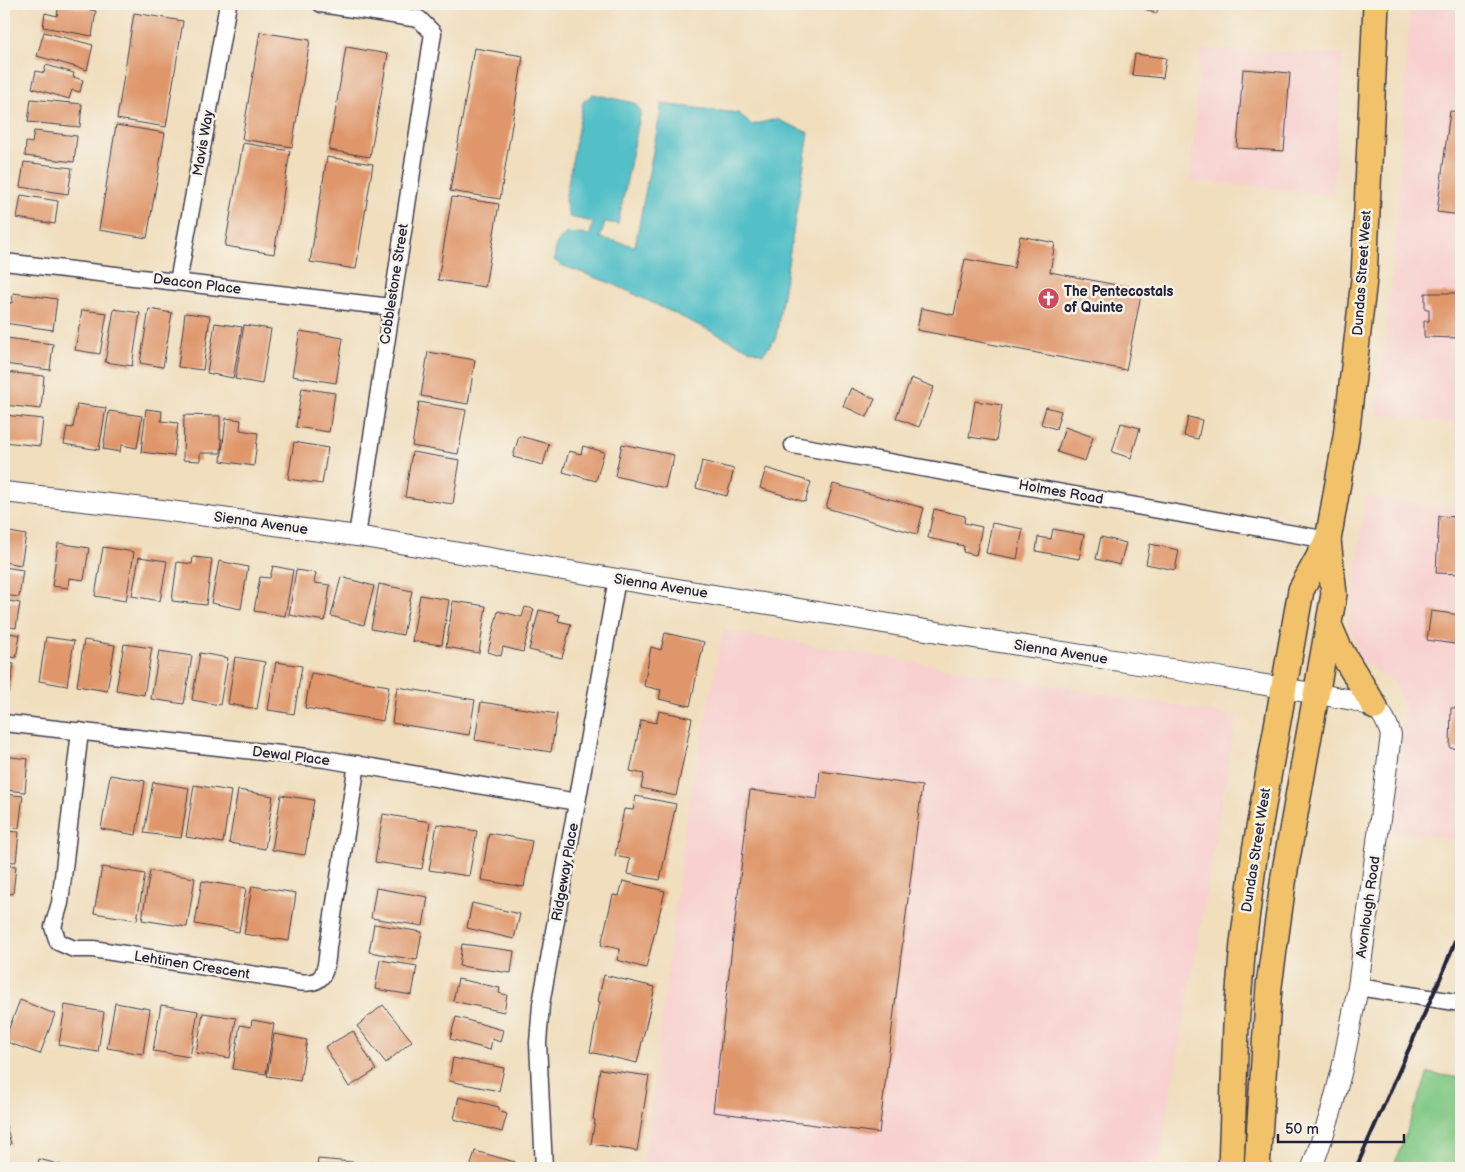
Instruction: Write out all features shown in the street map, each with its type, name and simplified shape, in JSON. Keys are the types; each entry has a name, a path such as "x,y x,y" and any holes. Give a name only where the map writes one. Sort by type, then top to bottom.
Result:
{"main road":[{"name":"Dundas Street West","path":"1257,1157 1269,986 1284,876 1334,594 1328,540 1346,438 1364,278 1376,4"},
{"name":"Dundas Street West","path":"1231,1156 1236,1026 1242,943 1255,851 1300,590 1328,540"},
{"path":"1329,625 1339,648 1375,707"}],"street":[{"name":"Mavis Way","path":"178,282 228,4"},
{"name":"Cobblestone Street","path":"321,4 419,19 432,33 357,536"},
{"name":"Deacon Place","path":"4,262 391,307"},
{"name":"Holmes Road","path":"794,445 1328,540"},
{"name":"Sienna Avenue","path":"4,492 162,510 357,536 1316,694"},
{"name":"Ridgeway Place","path":"544,1168 538,1043 541,1004 617,579"},
{"path":"1316,694 1353,700 1375,707"},
{"name":"Avonlough Road","path":"1312,1168 1331,1112 1342,1069 1358,987 1391,735 1386,718 1375,707"},
{"name":"Dewal Place","path":"4,723 325,759 577,802"},
{"name":"Lehtinen Crescent","path":"80,731 60,903 53,927 58,942 74,949 93,949 307,984 318,980 326,969 357,764"},
{"path":"1358,987 1461,1003"}],"shaded area":[{"path":"1410,4 1461,4 1461,425 1377,414 1395,250"},
{"path":"1201,49 1343,54 1333,195 1190,180"},
{"path":"1366,496 1461,509 1461,840 1392,831 1405,709 1394,682 1361,660 1349,626"},
{"path":"723,630 1237,716 1158,1168 681,1168 644,1162 686,820"}],"green space":[{"path":"1428,1073 1461,1078 1461,1168 1393,1168"}],"water":[{"path":"593,94 634,103 641,111 618,224 605,222 600,238 635,246 662,104 738,113 752,125 776,119 809,133 776,338 763,354 748,349 613,284 561,265 554,260 556,244 566,233 590,235 593,222 569,217 565,200 583,102"}],"building":[{"path":"59,4 96,11 92,36 43,27 45,13 57,16"},
{"path":"1134,4 1160,4 1156,14"},
{"path":"134,13 183,21 166,127 117,119"},
{"path":"44,32 93,45 87,70 37,56"},
{"path":"260,32 310,40 292,147 242,139"},
{"path":"346,47 388,54 370,157 329,150"},
{"path":"474,48 523,56 500,199 450,191"},
{"path":"1135,54 1166,58 1163,78 1132,75"},
{"path":"46,65 74,73 73,77 83,80 80,92 72,90 69,99 32,88 36,71 44,73"},
{"path":"1243,69 1290,73 1284,151 1237,148"},
{"path":"31,99 82,104 80,127 28,122"},
{"path":"1450,111 1461,112 1461,215 1437,212"},
{"path":"116,125 165,133 147,238 99,230"},
{"path":"34,131 77,136 74,162 25,156 26,142 32,143"},
{"path":"243,143 290,151 274,254 225,246"},
{"path":"327,157 373,164 356,269 310,262"},
{"path":"24,162 72,168 68,194 20,187"},
{"path":"21,195 58,201 55,224 17,218"},
{"path":"452,197 499,204 485,287 438,280"},
{"name":"The Pentecostals of Quinte","path":"1020,236 1055,243 1050,272 1142,290 1126,370 917,330 921,308 954,315 965,259 1014,268"},
{"path":"13,293 57,299 53,330 4,323 6,302 12,303"},
{"path":"1425,293 1461,293 1461,338 1424,337 1424,321 1429,321 1429,309 1425,309"},
{"path":"114,309 140,313 132,366 105,362"},
{"path":"149,309 172,313 163,367 140,363"},
{"path":"82,310 107,313 100,354 75,350"},
{"path":"185,313 210,316 203,370 178,367"},
{"path":"215,323 242,327 233,378 207,373"},
{"path":"244,325 271,329 262,384 235,379"},
{"path":"300,331 343,338 336,383 292,376"},
{"path":"6,338 53,344 50,370 4,364"},
{"path":"428,352 475,360 468,404 421,396"},
{"path":"4,372 44,376 41,409 4,405"},
{"path":"911,378 934,387 919,427 896,418"},
{"path":"302,388 335,393 329,432 296,427"},
{"path":"851,388 875,399 867,417 843,406"},
{"path":"975,401 1002,405 996,441 969,437"},
{"path":"419,402 466,410 458,454 412,446"},
{"path":"77,404 106,408 99,450 64,444 67,427 73,428"},
{"path":"1046,407 1061,411 1056,429 1041,424"},
{"path":"146,409 162,411 161,421 178,423 174,456 141,452"},
{"path":"109,411 142,416 137,448 121,445 120,452 103,449"},
{"path":"4,415 43,419 40,446 4,442"},
{"path":"184,415 220,416 221,453 200,453 200,461 183,460"},
{"path":"1188,417 1202,420 1198,439 1184,436"},
{"path":"226,418 241,420 240,430 258,433 254,466 221,461"},
{"path":"1121,423 1140,428 1131,458 1112,452"},
{"path":"1065,427 1093,437 1085,461 1057,452"},
{"path":"519,436 549,444 543,465 513,457"},
{"path":"294,442 328,448 322,484 288,479"},
{"path":"622,444 674,455 665,488 615,476"},
{"path":"583,446 604,452 596,481 563,472 569,451 581,454"},
{"path":"412,452 460,460 453,504 405,497"},
{"path":"702,461 734,469 727,496 696,488"},
{"path":"766,468 811,482 805,502 760,488"},
{"path":"833,484 924,508 917,534 826,508"},
{"path":"934,509 965,516 964,523 982,527 976,555 963,552 964,546 928,538"},
{"path":"1439,516 1461,517 1461,574 1436,573"},
{"path":"992,523 1023,529 1017,559 986,553"},
{"path":"1053,529 1084,535 1079,559 1036,551 1038,537 1051,539"},
{"path":"4,531 26,535 21,565 4,562"},
{"path":"1101,537 1126,543 1120,565 1096,559"},
{"path":"58,543 89,548 84,580 69,578 68,588 52,586"},
{"path":"1150,544 1179,550 1175,570 1146,564"},
{"path":"103,547 134,552 126,601 95,596"},
{"path":"139,557 167,561 160,601 132,596"},
{"path":"193,557 212,559 206,605 172,601 177,562 192,564"},
{"path":"219,561 248,567 241,609 211,603"},
{"path":"273,566 293,570 285,616 254,611 260,577 270,578"},
{"path":"4,567 23,570 19,597 4,595"},
{"path":"296,570 316,573 314,583 330,585 325,621 289,615"},
{"path":"341,577 374,586 364,625 331,616"},
{"path":"379,584 412,591 403,635 371,629"},
{"path":"420,595 449,600 442,645 412,641"},
{"path":"4,600 20,603 16,628 4,626"},
{"path":"453,601 486,606 479,653 446,647"},
{"path":"525,607 534,609 523,652 503,647 501,656 488,652 498,611 522,617"},
{"path":"539,610 560,615 558,621 571,624 562,658 529,650"},
{"path":"1431,611 1461,615 1461,645 1427,640"},
{"path":"4,632 20,635 16,658 4,656"},
{"path":"665,633 704,642 690,706 659,699 661,690 644,686 651,647 661,650"},
{"path":"46,637 74,641 67,686 39,681"},
{"path":"84,640 115,645 107,691 77,686"},
{"path":"124,644 152,648 144,695 116,690"},
{"path":"159,651 192,656 184,704 151,699"},
{"path":"200,653 228,658 220,705 192,700"},
{"path":"235,657 265,662 257,709 228,704"},
{"path":"4,662 14,664 9,692 4,692"},
{"path":"276,662 302,666 294,714 268,710"},
{"path":"311,673 389,686 383,721 305,708"},
{"path":"397,687 475,700 469,735 392,723"},
{"path":"481,702 557,714 551,752 475,740"},
{"path":"1451,708 1461,708 1461,749 1450,748"},
{"path":"659,711 692,718 676,796 641,788 644,774 630,771 641,720 656,723"},
{"path":"4,756 28,759 25,792 4,790"},
{"path":"820,771 922,786 879,1133 713,1112 750,790 817,799"},
{"path":"110,775 145,781 136,835 101,829"},
{"path":"153,782 189,788 181,838 144,833"},
{"path":"194,785 231,791 223,843 186,837"},
{"path":"238,790 273,796 265,849 229,843"},
{"path":"4,794 23,796 19,828 4,827"},
{"path":"281,795 314,800 305,855 272,850"},
{"path":"636,796 676,804 660,880 627,874 630,859 615,856 624,809 633,810"},
{"path":"383,814 430,822 422,869 375,862"},
{"path":"437,824 477,831 469,876 429,870"},
{"path":"4,831 19,832 16,862 4,861"},
{"path":"489,833 532,841 524,887 481,880"},
{"path":"4,865 16,866 13,894 4,893"},
{"path":"102,867 145,874 137,920 94,913"},
{"path":"150,871 195,878 187,927 142,920"},
{"path":"202,881 246,888 239,932 195,924"},
{"path":"623,881 665,891 646,968 617,960 620,949 601,945 613,895 619,896"},
{"path":"252,886 296,893 289,941 244,934"},
{"path":"376,888 428,897 423,926 371,918"},
{"path":"472,903 520,914 514,939 467,928"},
{"path":"374,924 422,932 417,960 369,952"},
{"path":"462,944 514,951 511,973 459,966"},
{"path":"380,960 417,966 412,995 375,989"},
{"path":"604,975 655,987 637,1063 590,1052"},
{"path":"458,979 500,988 499,993 507,995 504,1012 453,1001"},
{"path":"20,1000 55,1014 40,1054 4,1041"},
{"path":"115,1003 150,1009 143,1054 107,1048"},
{"path":"65,1005 104,1012 98,1052 59,1045"},
{"path":"161,1005 198,1011 190,1057 153,1051"},
{"path":"383,1005 412,1041 386,1063 357,1026"},
{"path":"203,1013 236,1018 230,1058 196,1053"},
{"path":"456,1017 503,1030 500,1042 492,1039 490,1050 450,1039"},
{"path":"252,1020 274,1024 266,1074 233,1069 240,1025 251,1027"},
{"path":"353,1031 376,1070 349,1087 325,1047"},
{"path":"274,1034 307,1040 300,1081 267,1076"},
{"path":"453,1058 504,1068 499,1091 449,1081"},
{"path":"600,1069 649,1076 637,1151 591,1144"},
{"path":"459,1097 499,1107 499,1111 507,1114 502,1132 454,1119"},
{"path":"4,1117 11,1144 4,1146"},
{"path":"475,1151 515,1162 514,1168 470,1168"},
{"path":"39,1159 72,1168 37,1168"},
{"path":"318,1159 374,1164 374,1168 317,1168"}],"railway":[{"path":"1356,1168 1443,972 1461,926"}],"place":[{"name":"The Pentecostals of Quinte","path":"1048,299"}]}
